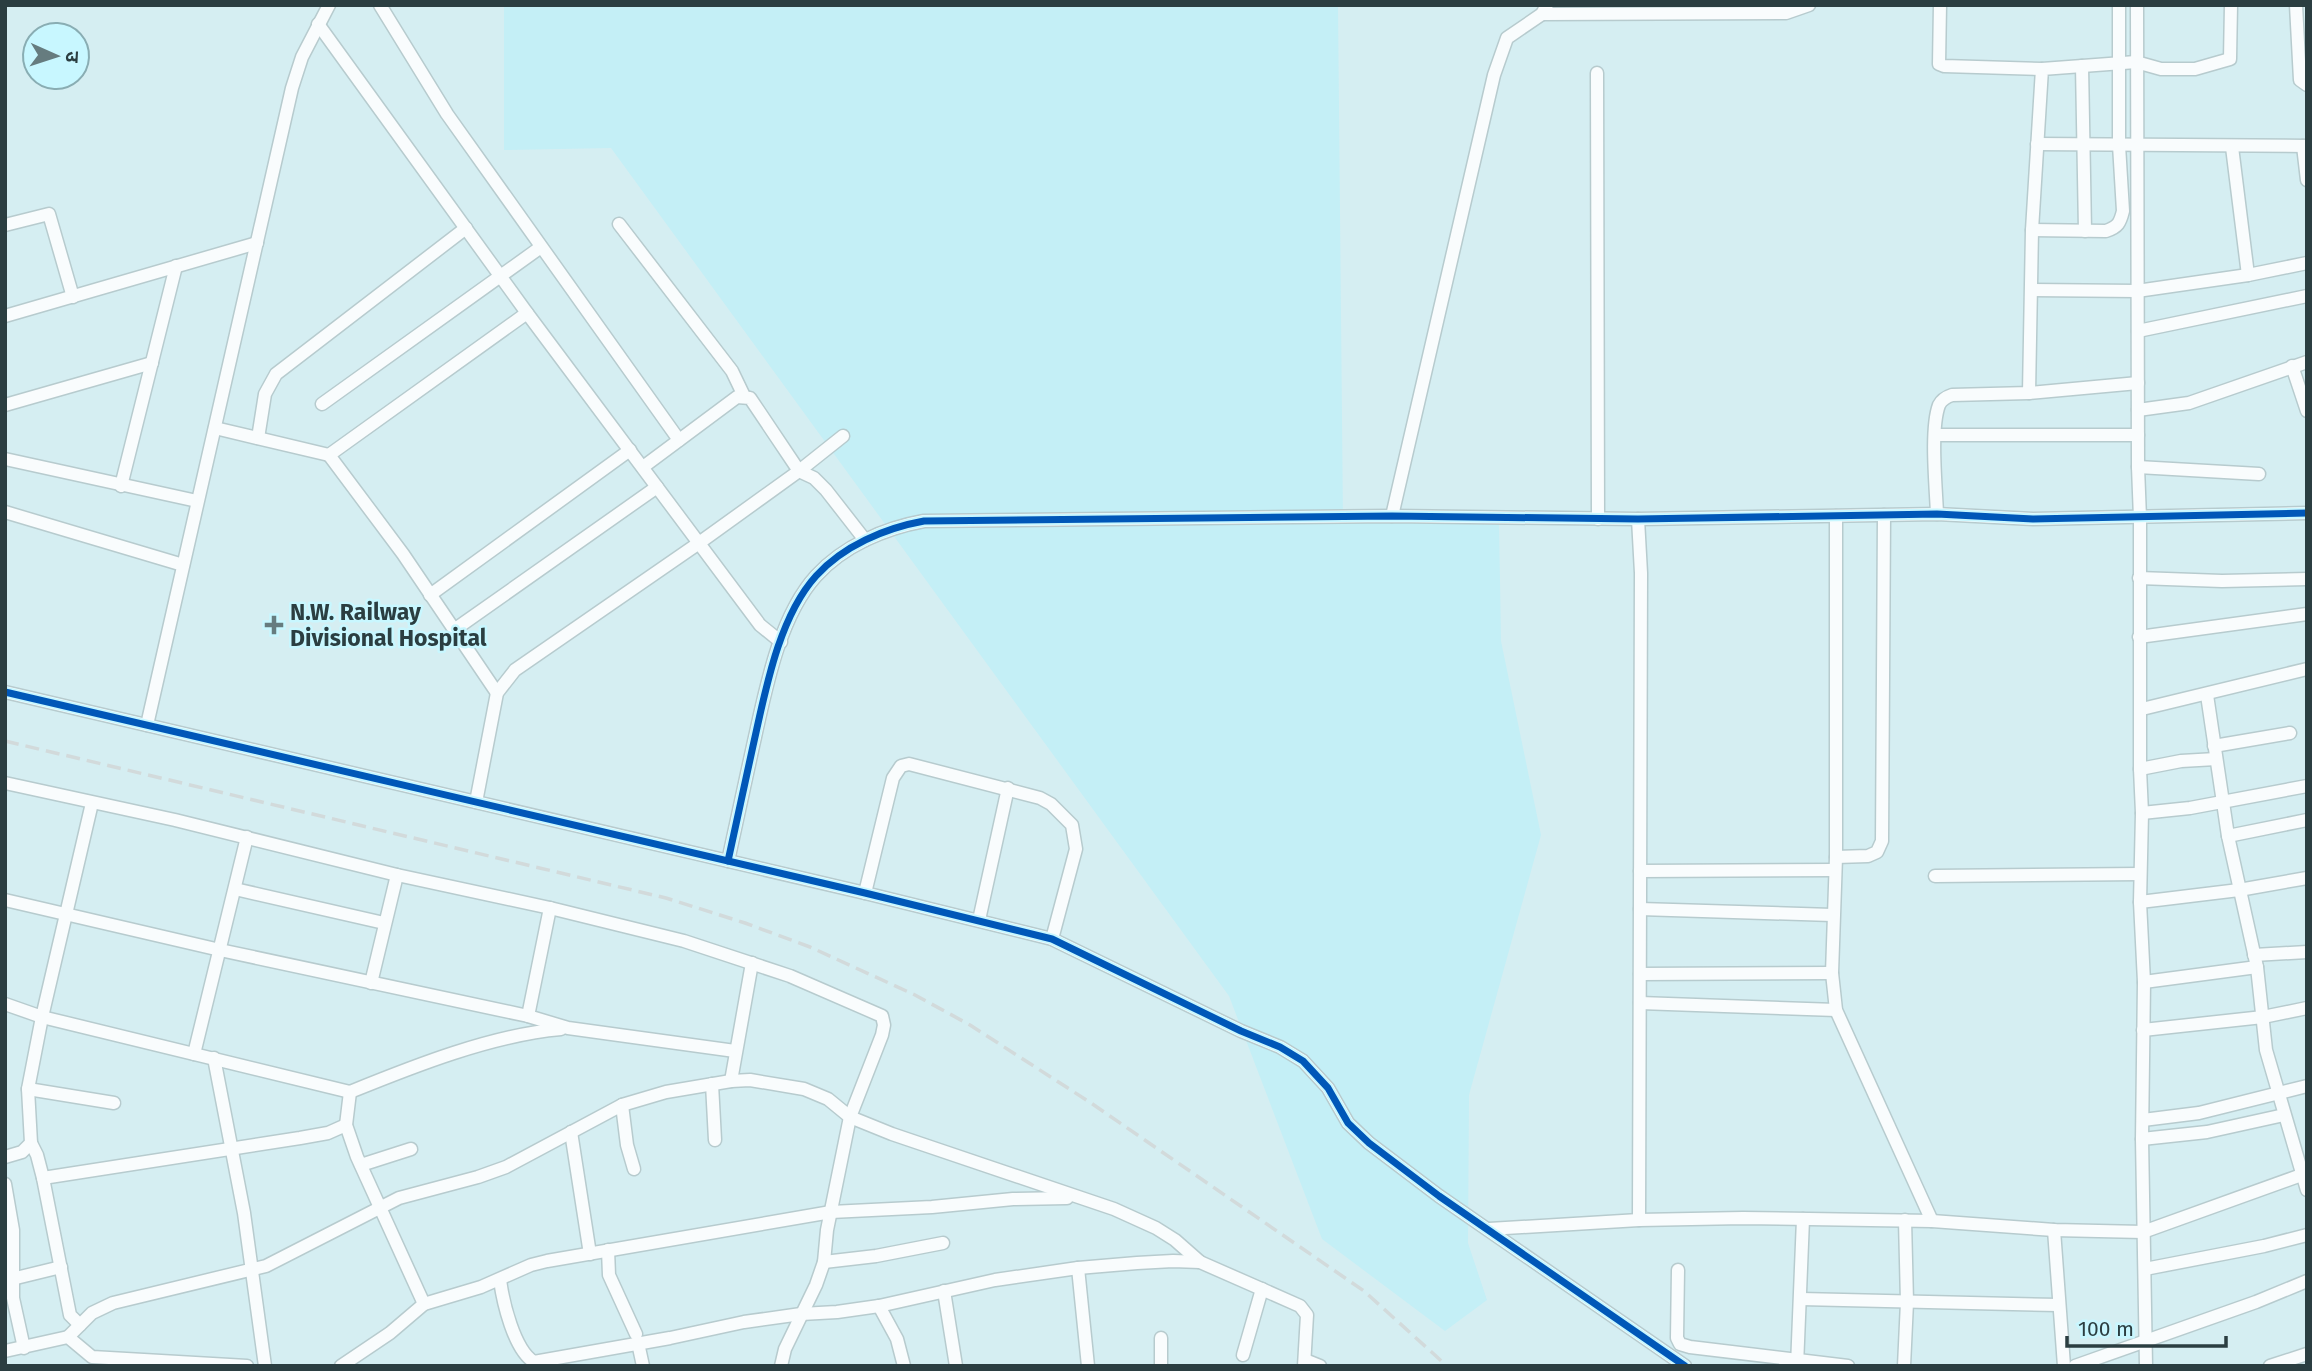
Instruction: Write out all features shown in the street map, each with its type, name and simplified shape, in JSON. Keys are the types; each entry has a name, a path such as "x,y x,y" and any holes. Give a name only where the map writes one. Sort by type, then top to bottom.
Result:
{"street":[{"path":"147,725 292,88 302,57 329,5"},
{"path":"380,5 447,114 679,440"},
{"path":"1392,516 1494,75 1507,38 1545,10 1786,13 1809,5"},
{"path":"1940,5 1939,64 2042,69 2136,61 2161,69 2195,69 2230,59 2231,5"},
{"path":"2032,230 2106,230 2116,228 2120,222 2123,211 2119,145 2119,5"},
{"path":"2137,5 2139,637 2143,813 2140,902 2144,982 2142,1139 2146,1366"},
{"path":"2296,5 2302,31 2300,80 2307,85"},
{"path":"318,24 527,313 760,625 781,642"},
{"path":"2082,66 2084,230"},
{"path":"2029,393 2032,230 2042,69"},
{"path":"1597,73 1598,519"},
{"path":"2037,144 2305,146 2307,180"},
{"path":"2232,147 2248,275"},
{"path":"5,225 49,214 73,297"},
{"path":"619,224 732,371 744,396"},
{"path":"258,438 265,394 276,374 466,228"},
{"path":"5,316 257,243"},
{"path":"322,404 541,247"},
{"path":"2032,290 2137,291 2248,275 2307,263"},
{"path":"121,486 176,267"},
{"path":"2138,331 2307,296"},
{"path":"329,455 527,313"},
{"path":"2138,410 2189,403 2307,362"},
{"path":"5,405 152,363"},
{"path":"2292,366 2307,411"},
{"path":"1937,514 1936,435 1939,406 1943,399 1952,395 2029,393 2138,383"},
{"path":"643,467 737,397 744,396 750,398 799,471 814,478 826,490 865,540"},
{"path":"215,428 329,455 497,693"},
{"path":"1936,435 2138,435"},
{"path":"476,802 497,693 506,680 529,658 699,543 843,436"},
{"path":"430,595 630,450"},
{"path":"5,459 197,501"},
{"path":"2138,467 2259,474"},
{"path":"454,630 657,487"},
{"path":"5,512 183,565"},
{"path":"728,861 764,698 781,642 794,611 815,576 833,560 865,540 902,525 924,521 1392,516 1638,519 1937,514 2033,519 2307,513"},
{"path":"1836,857 1868,856 1877,852 1882,841 1884,515"},
{"path":"1836,516 1836,857 1832,915 1832,973 1836,1010 1932,1221"},
{"path":"1638,519 1641,573 1639,1220"},
{"path":"2139,578 2222,581 2307,579"},
{"path":"2139,637 2307,614"},
{"path":"2141,709 2307,669"},
{"path":"5,692 1052,939 1241,1031 1280,1047 1303,1061 1328,1088 1348,1123 1360,1135 1439,1196 1685,1366"},
{"path":"2207,695 2228,836 2256,961 2266,1050 2284,1115 2305,1174 2307,1189"},
{"path":"2140,769 2290,733"},
{"path":"865,893 893,778 901,765 909,764 1008,788 1051,804 1072,825 1076,849 1052,939"},
{"path":"5,783 247,837 397,875 550,908 684,941 790,976 882,1016 882,1035 850,1117 824,1262 816,1285 785,1349 781,1366"},
{"path":"2143,813 2190,808 2307,786"},
{"path":"979,920 1008,788"},
{"path":"80,1325 70,1315 43,1178 31,1143 28,1089 92,803"},
{"path":"2228,836 2307,820"},
{"path":"194,1054 247,837"},
{"path":"1640,871 1835,870"},
{"path":"1935,876 2140,874"},
{"path":"371,983 397,875"},
{"path":"2140,902 2239,890 2307,878"},
{"path":"235,889 384,923"},
{"path":"5,900 220,950 528,1016 568,1028 735,1051"},
{"path":"528,1016 550,908"},
{"path":"1640,909 1832,915"},
{"path":"2144,982 2307,952"},
{"path":"731,1081 752,963"},
{"path":"1640,974 1832,973"},
{"path":"1640,1003 1836,1010"},
{"path":"5,1004 42,1017 351,1092 394,1074 505,1039 568,1028"},
{"path":"2143,1030 2263,1017 2307,1008"},
{"path":"214,1058 253,1271 265,1366"},
{"path":"5,1351 68,1337 92,1313 113,1303 253,1271 399,1198 506,1167 622,1105 666,1092 731,1081 769,1082 804,1089 828,1099 850,1117 892,1134 1114,1209 1156,1228 1175,1240 1200,1262 1300,1306 1307,1315 1304,1363 1320,1366"},
{"path":"712,1084 715,1140"},
{"path":"2143,1120 2199,1113 2307,1086"},
{"path":"28,1089 114,1103"},
{"path":"351,1092 346,1125 361,1165 424,1304"},
{"path":"622,1105 627,1145 634,1169"},
{"path":"2142,1139 2207,1132 2284,1115"},
{"path":"43,1178 328,1133 346,1125"},
{"path":"571,1132 590,1254"},
{"path":"5,1157 22,1152 31,1143"},
{"path":"361,1165 411,1149"},
{"path":"1489,1229 1639,1220 1803,1219 1932,1221 2054,1230 2143,1232 2305,1174"},
{"path":"5,1184 13,1230 12,1279 15,1307 24,1348"},
{"path":"344,1365 390,1333 424,1304 500,1280 531,1265 831,1212 932,1207 1013,1199 1078,1198"},
{"path":"1797,1362 1803,1219"},
{"path":"1904,1366 1907,1302 1905,1220"},
{"path":"2054,1230 2064,1366"},
{"path":"2145,1269 2264,1247 2307,1236"},
{"path":"824,1262 876,1256 943,1243"},
{"path":"608,1250 609,1275 637,1339 643,1366"},
{"path":"500,1280 505,1308 515,1336 528,1359 534,1362 637,1339 801,1314 879,1306 995,1280 1078,1268 1173,1261 1200,1262"},
{"path":"12,1279 61,1267"},
{"path":"1078,1268 1088,1366"},
{"path":"1678,1270 1677,1338 1680,1344 1797,1362 1847,1366"},
{"path":"2076,1366 2307,1281"},
{"path":"1243,1355 1262,1289"},
{"path":"944,1291 956,1366"},
{"path":"1801,1299 2058,1305"},
{"path":"879,1306 897,1339 904,1366"},
{"path":"68,1337 92,1357 247,1366"},
{"path":"1161,1338 1161,1366"},
{"path":"2270,1366 2307,1354"}],"shaded area":[{"path":"504,5 1338,5 1343,522 1499,522 1501,641 1541,835 1469,1095 1468,1243 1487,1300 1445,1331 1322,1239 1229,996 611,148 504,150"}],"railway":[{"path":"5,741 666,898 810,947 915,995 970,1025 1091,1103 1364,1291 1447,1366"}],"cycle path":[{"path":"728,861 768,680 792,613 803,593 827,565 852,547 909,524 924,521 1392,516 1638,519 1937,514 2033,519 2307,513"},
{"path":"5,692 1052,939 1241,1031 1280,1047 1303,1061 1328,1088 1348,1123 1369,1143 1439,1196 1685,1366"}],"place":[{"name":"N.W. Railway Divisional Hospital","path":"274,625"}]}
